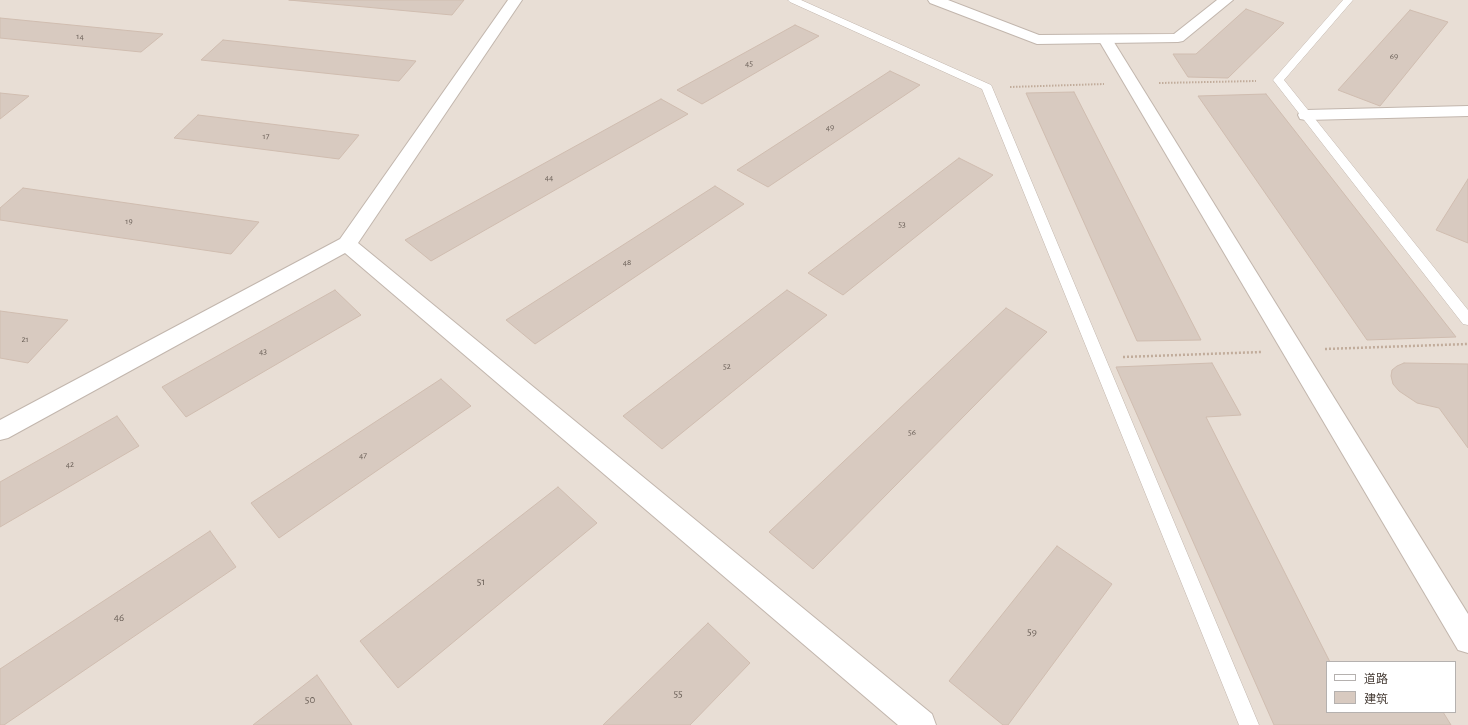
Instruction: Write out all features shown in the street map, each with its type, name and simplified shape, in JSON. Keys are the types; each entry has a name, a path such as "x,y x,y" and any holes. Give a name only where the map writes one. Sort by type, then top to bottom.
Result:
{"street":[{"path":"0,431 347,244 515,0"},
{"path":"935,0 1037,40 1178,38 1226,0"},
{"path":"1105,39 1468,640"},
{"path":"1306,115 1468,111"},
{"path":"347,244 921,725"}],"lane":[{"path":"793,0 987,87 1249,725"},
{"path":"1348,0 1278,80 1468,320"}],"shaded area":[{"path":"0,0 1468,0 1468,725 0,725"}],"building":[{"path":"289,0 464,0 452,15"},
{"path":"1246,9 1284,23 1228,78 1188,77 1173,54 1196,54"},
{"path":"1410,10 1448,22 1380,106 1338,90"},
{"path":"0,18 163,34 141,52 0,38"},
{"path":"795,25 819,36 702,104 677,90"},
{"path":"223,40 416,61 399,81 201,60"},
{"path":"890,71 920,85 768,187 737,170"},
{"path":"1074,92 1201,340 1137,341 1026,93"},
{"path":"0,93 29,96 0,119"},
{"path":"1266,94 1456,337 1367,340 1198,96"},
{"path":"661,99 688,114 431,261 405,240"},
{"path":"198,115 359,135 339,159 174,138"},
{"path":"959,158 993,175 843,295 808,273"},
{"path":"1468,179 1468,243 1436,230"},
{"path":"715,186 744,204 535,344 506,320"},
{"path":"23,188 259,222 231,254 0,220 0,208"},
{"path":"335,290 361,315 186,417 162,387"},
{"path":"787,290 827,315 662,449 623,416"},
{"path":"1006,308 1047,332 813,569 769,532"},
{"path":"0,311 68,320 28,363 0,358"},
{"path":"1212,363 1241,415 1206,417 1329,661 1326,661 1326,713 1444,713 1451,725 1274,725 1116,367"},
{"path":"1404,363 1468,364 1468,448 1439,408 1417,403 1399,391 1393,384 1391,376 1392,370"},
{"path":"441,379 471,406 279,538 251,503"},
{"path":"117,416 139,446 0,527 0,482"},
{"path":"558,487 597,523 398,688 360,641"},
{"path":"210,531 236,567 4,725 0,725 0,669"},
{"path":"1057,546 1112,584 1008,725 1003,725 949,681"},
{"path":"708,623 750,663 690,725 603,725"},
{"path":"317,675 352,725 253,725"}]}
